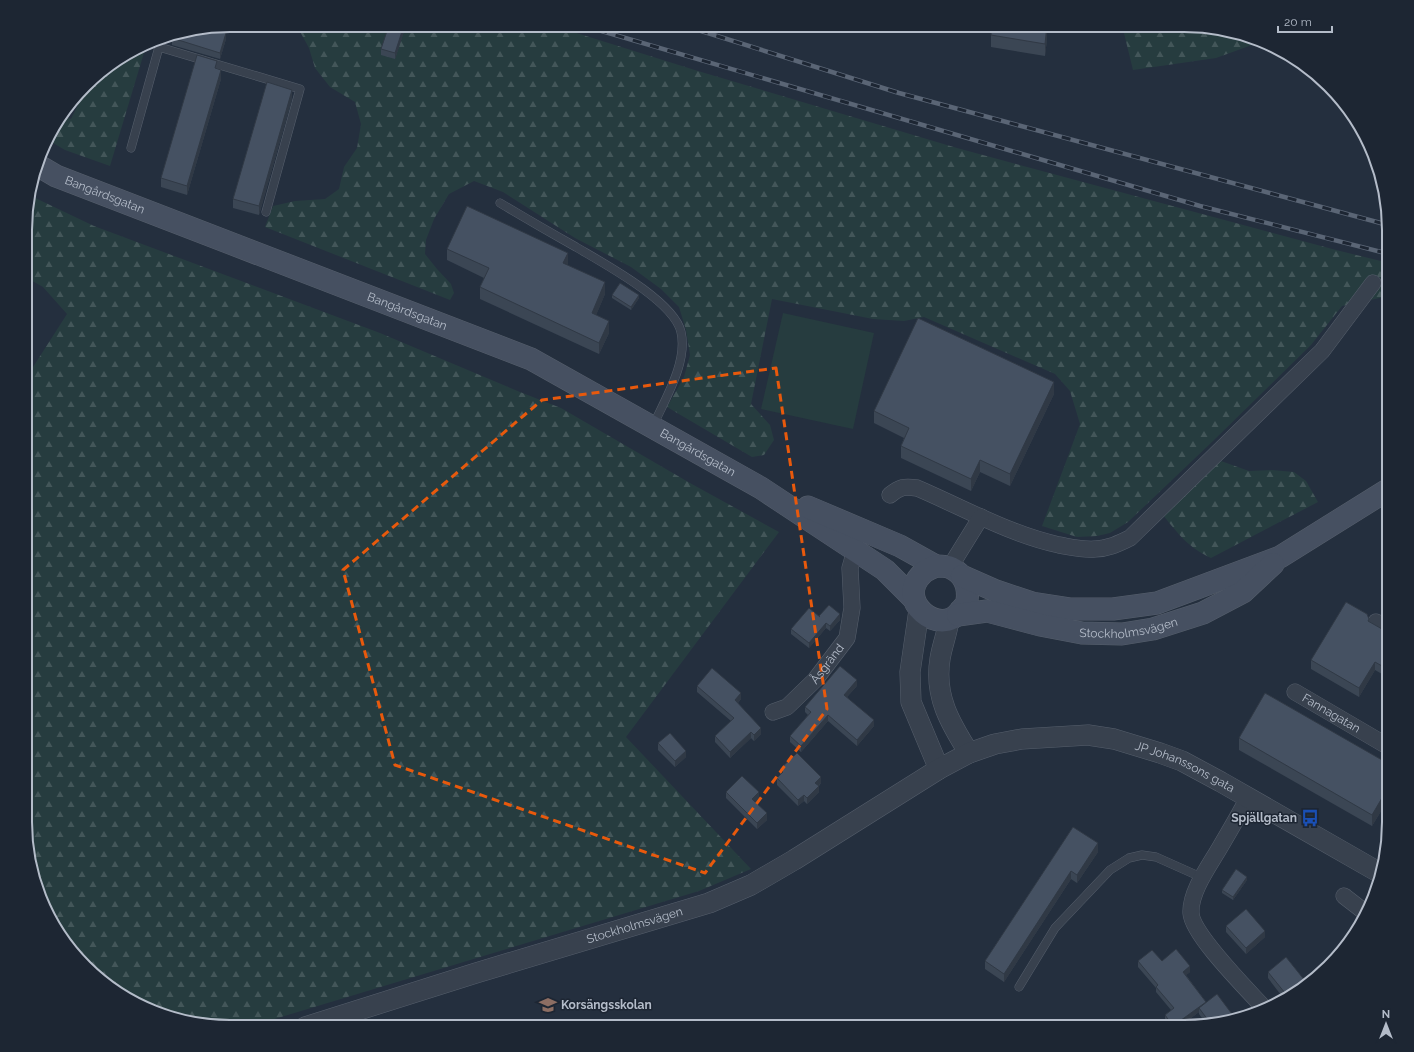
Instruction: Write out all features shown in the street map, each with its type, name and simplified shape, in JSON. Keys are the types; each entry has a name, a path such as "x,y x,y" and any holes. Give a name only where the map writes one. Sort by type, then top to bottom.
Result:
{"main road":[{"name":"Bangårdsgatan","path":"42,168 56,176 84,187 531,359 761,488 885,570 916,604"},
{"name":"Bangårdsgatan","path":"761,488 900,546 950,570"},
{"name":"Stockholmsvägen","path":"954,618 987,611 1040,625 1082,633 1122,634 1153,629 1203,613 1243,592 1280,557 1382,493"},
{"name":"Stockholmsvägen","path":"950,570 996,591 1032,603 1071,609 1113,609 1156,603 1280,557"},
{"path":"950,570 968,589 966,603 954,618 931,619 916,604 915,583 923,572 950,570"}],"street":[{"path":"890,495 898,488 907,486 917,488 1004,528 1044,541 1078,549 1096,550 1112,546 1130,538 1322,351 1373,283"},
{"path":"950,570 982,518"},
{"name":"Åsgränd","path":"773,712 787,706 815,680 847,638 852,608 850,568 856,551"},
{"path":"916,604 910,672 911,702 939,769"},
{"path":"954,618 939,661 939,688 943,704 956,732 970,753"},
{"name":"Fannagatan","path":"1295,692 1382,741"},
{"name":"JP Johanssons gata","path":"970,753 995,744 1022,739 1088,735 1114,739 1182,761 1222,782 1376,871"},
{"name":"Stockholmsvägen","path":"327,1020 476,973 709,903 751,885 794,860 939,769 970,753"},
{"path":"1248,798 1203,878 1193,899 1191,914 1196,928 1206,943 1261,1005"},
{"path":"1344,896 1362,910"}],"lane":[{"path":"131,148 159,47 300,89 266,212"},
{"path":"500,203 626,277 655,298 671,313 681,331 682,352 676,374 652,427"},
{"path":"1019,987 1055,928 1110,870 1129,858 1142,855 1156,857 1203,878"}],"highlighted area":[{"path":"776,368 827,709 705,873 395,765 343,570 542,400"}],"green space":[{"path":"300,32 573,32 698,71 957,148 1382,261 1382,297 1342,306 1311,345 1128,522 1110,533 1097,536 1077,537 1042,526 1080,424 1070,391 1055,374 924,317 904,321 873,319 772,299 751,404 770,425 774,440 764,455 752,457 667,407 684,377 690,355 686,330 679,307 661,289 631,267 575,238 503,192 474,181 449,194 434,219 426,240 425,254 451,284 454,293 450,300 265,227 273,206 295,201 325,199 339,189 344,167 357,148 361,124 355,102 330,87 315,68 309,48"},
{"path":"1124,32 1197,32 1223,36 1254,44 1216,58 1133,70"},
{"path":"145,51 110,166 65,150 52,142 67,117 71,119 81,99 99,81 120,65"},
{"path":"35,198 94,226 380,333 561,408 690,483 779,532 626,737 751,869 699,891 271,1020 217,1020 166,1010 131,994 99,971 73,943 52,910 42,886 32,835 32,369 67,314 43,287 32,281 32,217"},
{"path":"783,313 874,333 853,429 761,409"},
{"path":"1221,461 1249,471 1272,470 1294,472 1306,481 1318,502 1211,558 1184,540 1163,515 1204,474"}],"building":[{"path":"223,32 226,33 220,53 176,39"},
{"path":"387,32 402,32 395,53 381,49"},
{"path":"991,32 1046,32 1045,44 991,35"},
{"path":"197,55 217,61 215,68 221,70 187,186 161,178"},
{"path":"267,82 292,90 259,206 233,199"},
{"path":"467,206 568,253 563,263 605,282 592,313 609,321 599,343 480,287 489,268 447,249"},
{"path":"620,283 639,295 631,307 612,295"},
{"path":"918,318 1054,382 1010,474 980,460 971,479 901,446 909,428 874,411"},
{"path":"1346,602 1367,614 1369,619 1368,621 1382,629 1382,666 1375,662 1359,688 1311,660"},
{"path":"829,605 840,614 830,626 826,623 809,643 791,629 809,608 820,617 819,616"},
{"path":"840,666 857,680 844,695 874,720 857,740 828,715 801,746 790,736 811,712 805,707"},
{"path":"712,668 741,693 735,700 761,728 754,735 751,732 730,752 715,736 734,718 697,686"},
{"path":"1265,693 1382,760 1382,798 1372,815 1239,738"},
{"path":"670,733 686,751 675,761 658,743"},
{"path":"797,753 821,777 815,783 819,786 807,798 804,795 798,800 777,778 783,772 780,769"},
{"path":"742,776 759,792 752,799 767,813 757,823 726,792"},
{"path":"1073,827 1098,843 1077,875 1071,871 1004,974 985,961"},
{"path":"1236,869 1247,877 1233,897 1222,890"},
{"path":"1246,909 1265,931 1246,948 1226,926"},
{"path":"1176,949 1190,966 1183,972 1206,1002 1181,1020 1169,1020 1165,1015 1174,1008 1156,987 1158,985 1138,961 1152,950 1162,961"},
{"path":"1286,957 1304,980 1285,993 1268,972"},
{"path":"1217,994 1232,1014 1207,1018 1199,1008"}],"railway":[{"path":"605,32 1200,206 1382,252"},
{"path":"704,32 899,93 1382,223"}],"place":[{"name":"Spjällgatan","path":"1310,818"},
{"name":"Korsängsskolan","path":"548,1005"}]}
